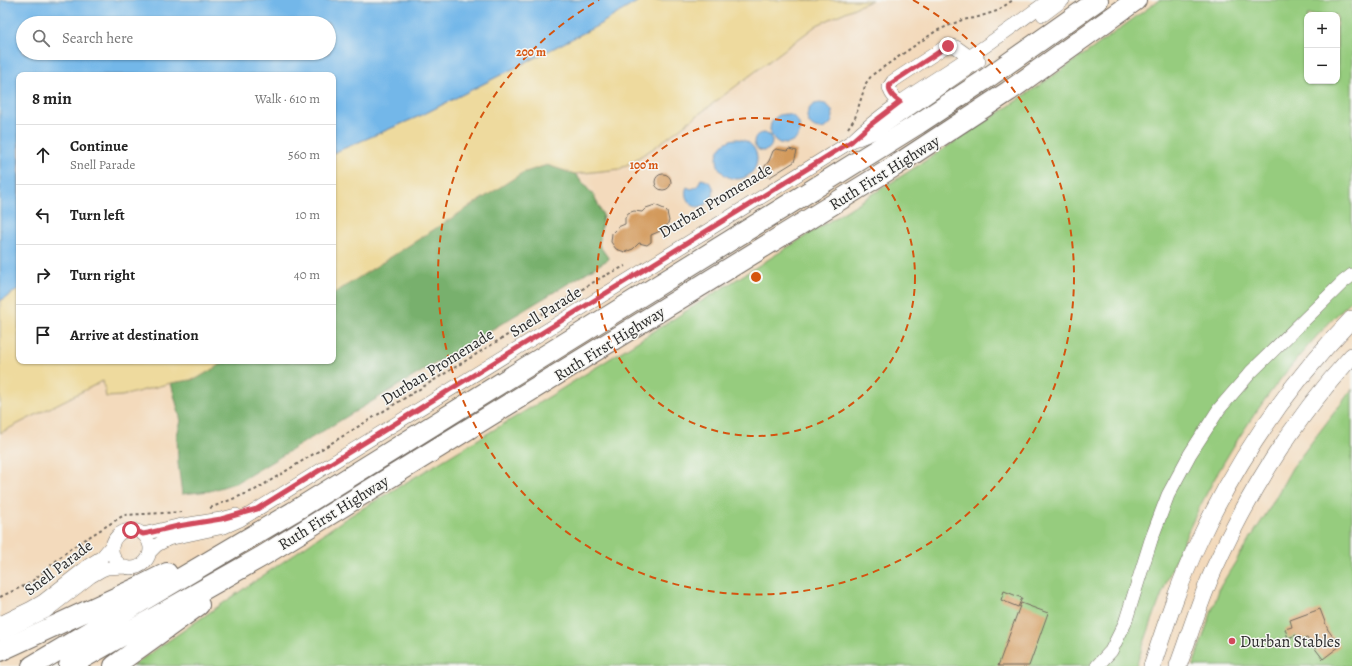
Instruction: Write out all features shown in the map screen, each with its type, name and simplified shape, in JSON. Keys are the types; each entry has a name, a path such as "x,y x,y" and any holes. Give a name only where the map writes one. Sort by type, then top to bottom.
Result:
{"highway":[{"name":"Ruth First Highway","path":"32,666 293,512 918,124 983,81 1098,0"},
{"name":"Ruth First Highway","path":"70,666 261,557 895,166 1016,86 1136,0"},
{"path":"0,651 141,586 268,520 293,512"},
{"path":"114,666 249,568 261,557"}],"main road":[{"path":"1152,666 1174,602 1199,542 1221,498 1243,460 1293,388 1319,355 1352,320"},
{"path":"1178,666 1213,571 1240,516 1286,439 1312,403 1352,356"}],"street":[{"name":"Snell Parade","path":"905,105 1049,0"},
{"name":"Snell Parade","path":"150,552 156,545 168,539 224,527 236,522 852,141 870,125 975,64 1063,0"},
{"path":"905,105 894,98 890,91 890,84 944,47 956,46 970,57"},
{"path":"1097,666 1111,651 1125,623 1151,540 1168,495 1190,454 1219,409 1240,384 1275,348 1352,275"},
{"name":"Snell Parade","path":"143,534 178,526 221,519 257,509"},
{"path":"125,531 137,531 147,538 150,545 149,558 138,568 131,569 124,567 118,564 114,558 112,544 115,538 125,531"},
{"name":"Snell Parade","path":"0,623 44,601 89,565 102,557 112,544"},
{"name":"Snell Parade","path":"0,634 45,612 90,577 102,570 107,568 124,567"}],"path":[{"path":"848,128 855,118 866,83 872,75 936,31 962,20 975,18 997,11 1014,0"},
{"name":"Durban Promenade","path":"209,508 255,490 595,281 628,265"},
{"path":"0,597 30,582 70,550 124,515 187,512"}],"green space":[{"path":"1159,0 1352,0 1352,300 1325,327 1276,384 1233,446 1214,479 1181,547 1163,591 1136,666 132,666 345,519 552,395 908,172 996,115 1092,49"},
{"path":"547,165 575,174 594,196 603,215 599,245 609,259 238,482 210,491 182,494 178,463 177,435 181,421 171,383 196,379 221,364 336,364 336,292 522,173"},
{"path":"1352,389 1352,666 1193,666 1220,587 1268,511 1292,468"}],"sand":[{"path":"640,0 872,0 817,25 654,148 620,169 575,174 547,165 522,173 336,292 336,152 422,115 597,26"},
{"path":"16,291 16,364 221,364 196,379 171,383 122,396 106,397 103,381 0,433 0,301"}],"water":[{"path":"0,0 640,0 597,26 422,115 336,152 336,72 16,72 16,291 0,301"},
{"path":"820,103 829,107 833,116 829,125 820,129 811,125 807,116 811,107"},
{"path":"785,114 791,115 799,123 799,135 791,143 785,144 779,143 771,135 770,129 771,123 779,115"},
{"path":"763,133 769,136 772,142 769,148 763,151 757,148 754,142 757,136"},
{"path":"741,139 748,142 754,148 757,159 756,167 748,176 741,179 733,179 726,176 718,167 717,155 720,148 729,140"},
{"path":"701,179 710,183 713,188 713,194 705,205 699,207 693,205 687,199 686,192 687,187 691,189 697,187"}],"building":[{"path":"776,149 787,151 789,149 797,151 794,162 770,177 763,176 765,166 773,151"},
{"path":"663,174 669,176 671,182 669,188 663,190 657,188 655,182 657,176"},
{"path":"655,205 667,212 669,221 665,229 651,235 651,242 647,245 639,243 633,249 625,252 616,249 611,242 612,233 618,227 625,224 625,218 628,213 634,211 642,212 646,208"},
{"path":"1004,591 1022,598 1018,607 1001,600"},
{"path":"1021,603 1048,613 1029,666 998,666"},
{"path":"1320,609 1328,630 1340,646 1323,659 1307,638 1298,641 1296,635 1288,638 1285,629 1292,627 1290,620"}],"place":[{"name":"Durban Stables","path":"1232,641"}],"route":[{"path":"131,530 143,534 156,532 178,526 221,519 257,509 852,141 900,102 894,98 890,91 889,87 893,81 944,47 948,46"}]}
